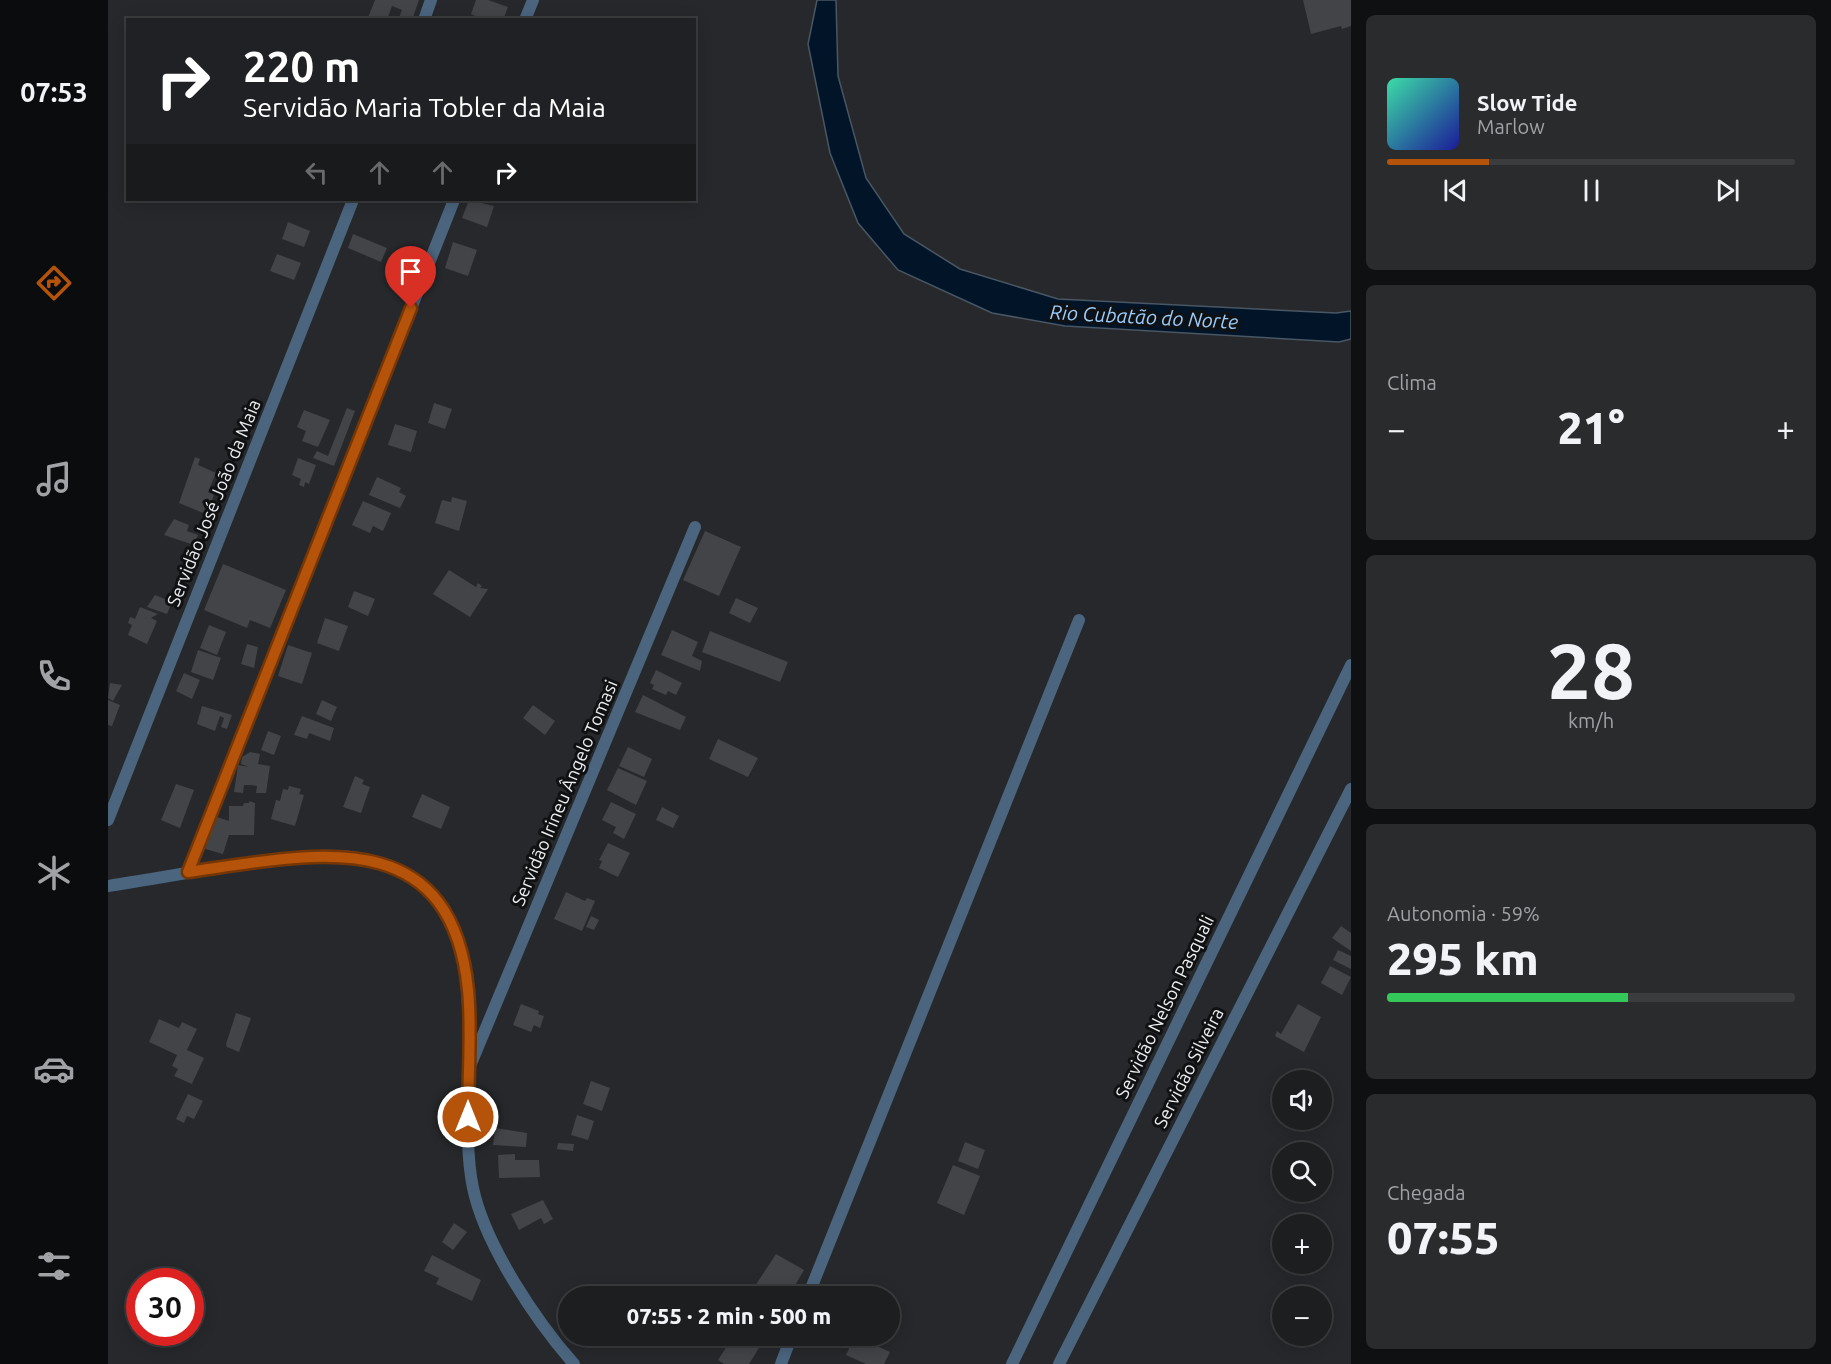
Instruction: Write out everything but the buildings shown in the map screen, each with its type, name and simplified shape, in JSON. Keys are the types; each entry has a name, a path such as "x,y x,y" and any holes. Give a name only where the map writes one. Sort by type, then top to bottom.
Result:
{"street":[{"path":"425,18 431,0"},
{"path":"526,18 532,0"},
{"name":"Servidão José João da Maia","path":"108,820 353,201"},
{"path":"188,872 454,201"},
{"name":"Servidão Irineu Ângelo Tomasi","path":"468,1072 694,527"},
{"path":"812,1286 1079,620"},
{"name":"Servidão Nelson Pasquali","path":"1012,1364 1351,665"},
{"name":"Servidão Silveira","path":"1059,1364 1351,789"},
{"path":"108,886 188,872 325,855 368,860 399,869 426,886 449,917 462,953 468,990 469,1162 478,1202 511,1277 539,1320 574,1364"},
{"path":"781,1364 788,1346"}],"water":[{"name":"Rio Cubatão do Norte","path":"817,0 836,0 838,76 866,178 904,234 960,269 1058,299 1336,313 1351,311 1351,339 1339,342 1065,326 992,313 898,270 858,223 830,153 808,44"}],"route":[{"path":"411,308 188,872 325,855 368,860 399,869 426,886 449,917 462,953 468,990 468,1117"}]}
